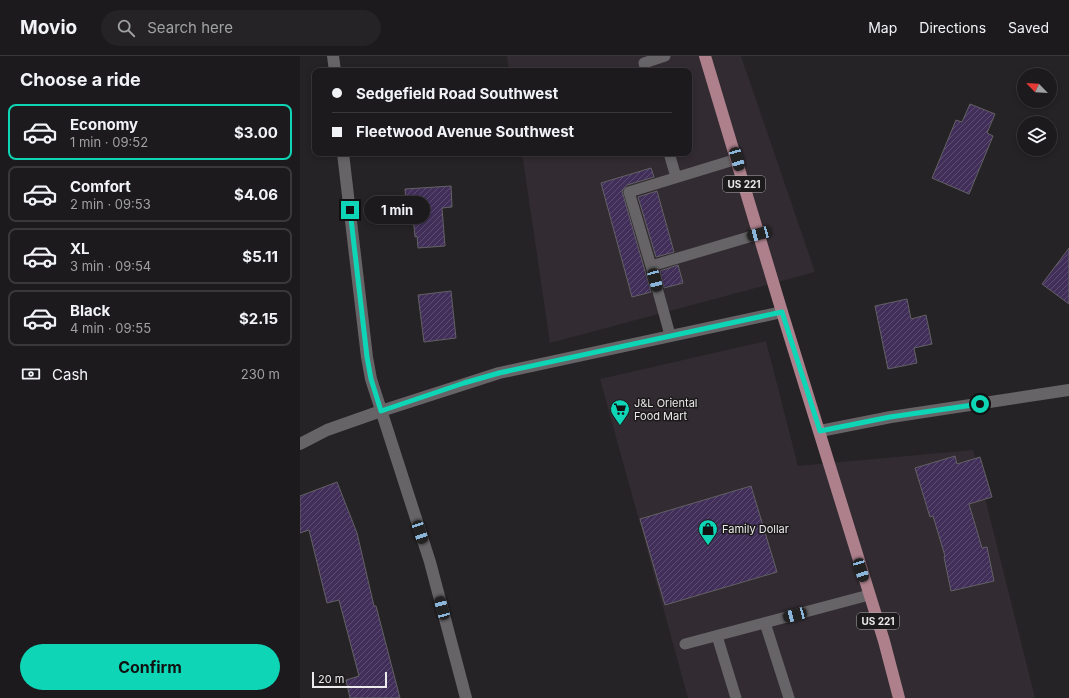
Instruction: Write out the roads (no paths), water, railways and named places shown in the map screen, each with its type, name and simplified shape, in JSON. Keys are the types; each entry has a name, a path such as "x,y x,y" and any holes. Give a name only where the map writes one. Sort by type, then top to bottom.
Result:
{"main road":[{"name":"US 221","path":"705,56 782,312 820,431 899,698"}],"street":[{"path":"333,56 335,68"},
{"path":"343,156 367,357 371,379 430,562 466,698"},
{"path":"300,444 328,430 381,411 464,383 499,373 782,312"},
{"path":"820,431 890,417 1069,390"}],"lane":[{"path":"645,68 644,63 665,56"},
{"path":"670,156 676,178"},
{"path":"670,335 629,192 737,159"},
{"path":"651,266 759,234"},
{"path":"685,644 869,595"},
{"path":"765,623 789,698"},
{"path":"717,636 736,698"}],"place":[{"name":"J&L Oriental Food Mart","path":"620,426"},
{"name":"Family Dollar","path":"708,546"}]}
